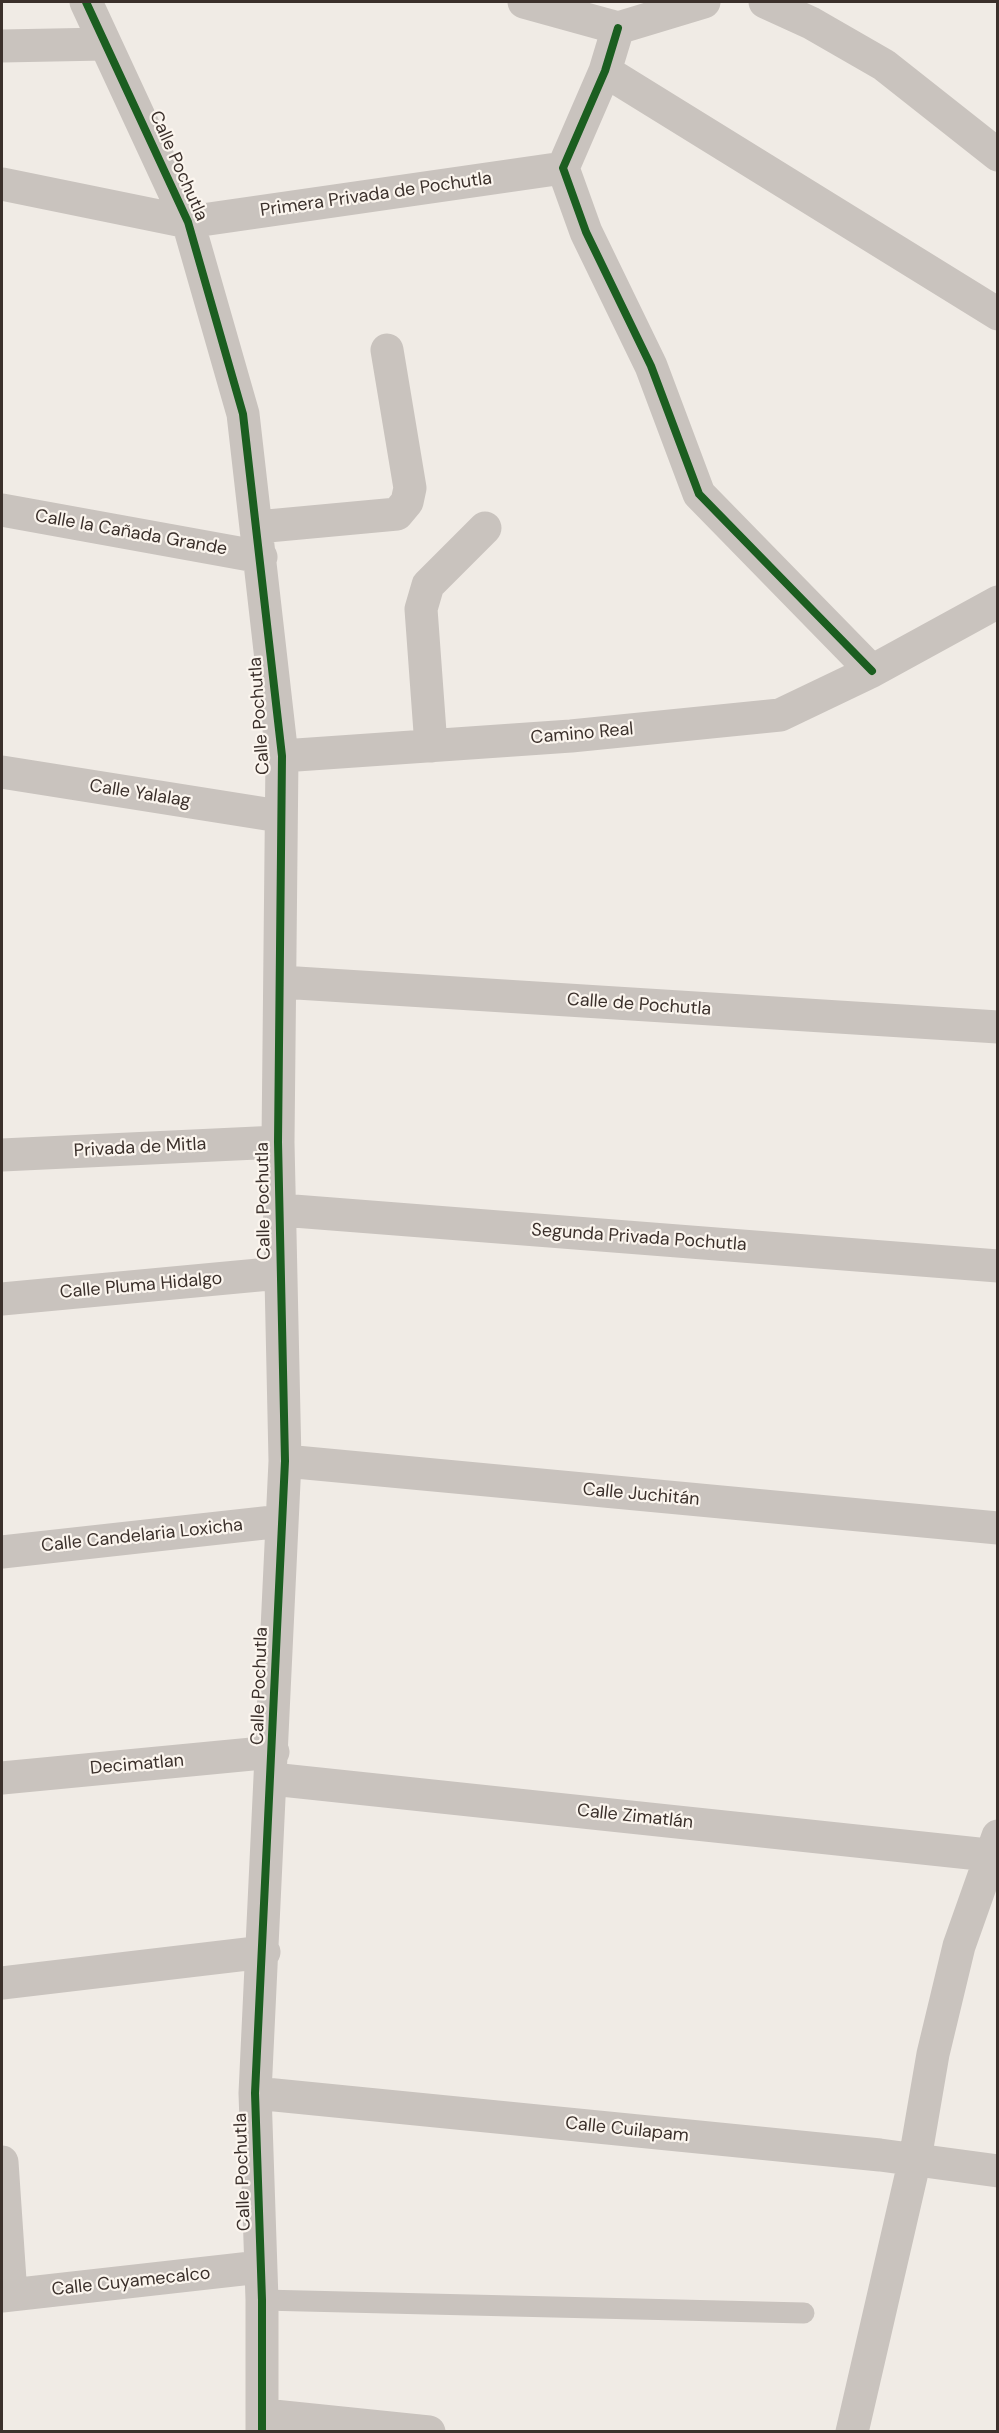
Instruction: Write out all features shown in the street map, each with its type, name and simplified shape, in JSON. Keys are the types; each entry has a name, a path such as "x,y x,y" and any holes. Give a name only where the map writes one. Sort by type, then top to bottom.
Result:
{"street":[{"name":"Calle Pochutla","path":"86,2 188,222 243,414 282,756 279,816 278,1142 285,1461 264,1952 255,2093 262,2300 263,2423"},
{"path":"524,2 618,28 704,2"},
{"path":"765,2 811,22 884,65 998,154"},
{"path":"618,28 605,71 563,168 586,232 651,366 699,494 872,670"},
{"path":"2,46 105,44"},
{"path":"605,71 998,314"},
{"name":"Primera Privada de Pochutla","path":"2,184 188,222 563,168"},
{"name":"Calle la Cañada Grande","path":"2,510 259,542 397,514 407,502 410,488 387,350"},
{"path":"431,746 421,609 428,585 485,528"},
{"name":"Camino Real","path":"282,756 571,736 780,715 872,670 998,602"},
{"name":"Calle Yalalag","path":"2,772 279,816"},
{"name":"Calle de Pochutla","path":"280,982 998,1027"},
{"name":"Privada de Mitla","path":"2,1155 278,1142"},
{"name":"Segunda Privada Pochutla","path":"280,1210 998,1266"},
{"name":"Calle Pluma Hidalgo","path":"2,1299 280,1273"},
{"name":"Calle Juchitán","path":"285,1461 998,1528"},
{"name":"Calle Candelaria Loxicha","path":"2,1552 282,1521"},
{"name":"Decimatlan","path":"2,1778 272,1766"},
{"name":"Calle Zimatlán","path":"272,1766 996,1849"},
{"path":"852,2432 915,2159 933,2054 959,1946 996,1849"},
{"path":"2,1983 264,1952"},
{"name":"Calle Cuilapam","path":"255,2093 915,2159 998,2171"},
{"path":"2,2163 6,2296"},
{"name":"Calle Cuyamecalco","path":"6,2296 260,2267"},
{"path":"263,2423 429,2432"}],"lane":[{"path":"262,2300 804,2313"}],"cycle path":[{"path":"86,2 188,222 243,414 282,756 278,1142 285,1461 255,2093 262,2300 262,2432"},
{"path":"618,28 605,71 563,168 586,232 651,366 699,494 872,671"}]}
